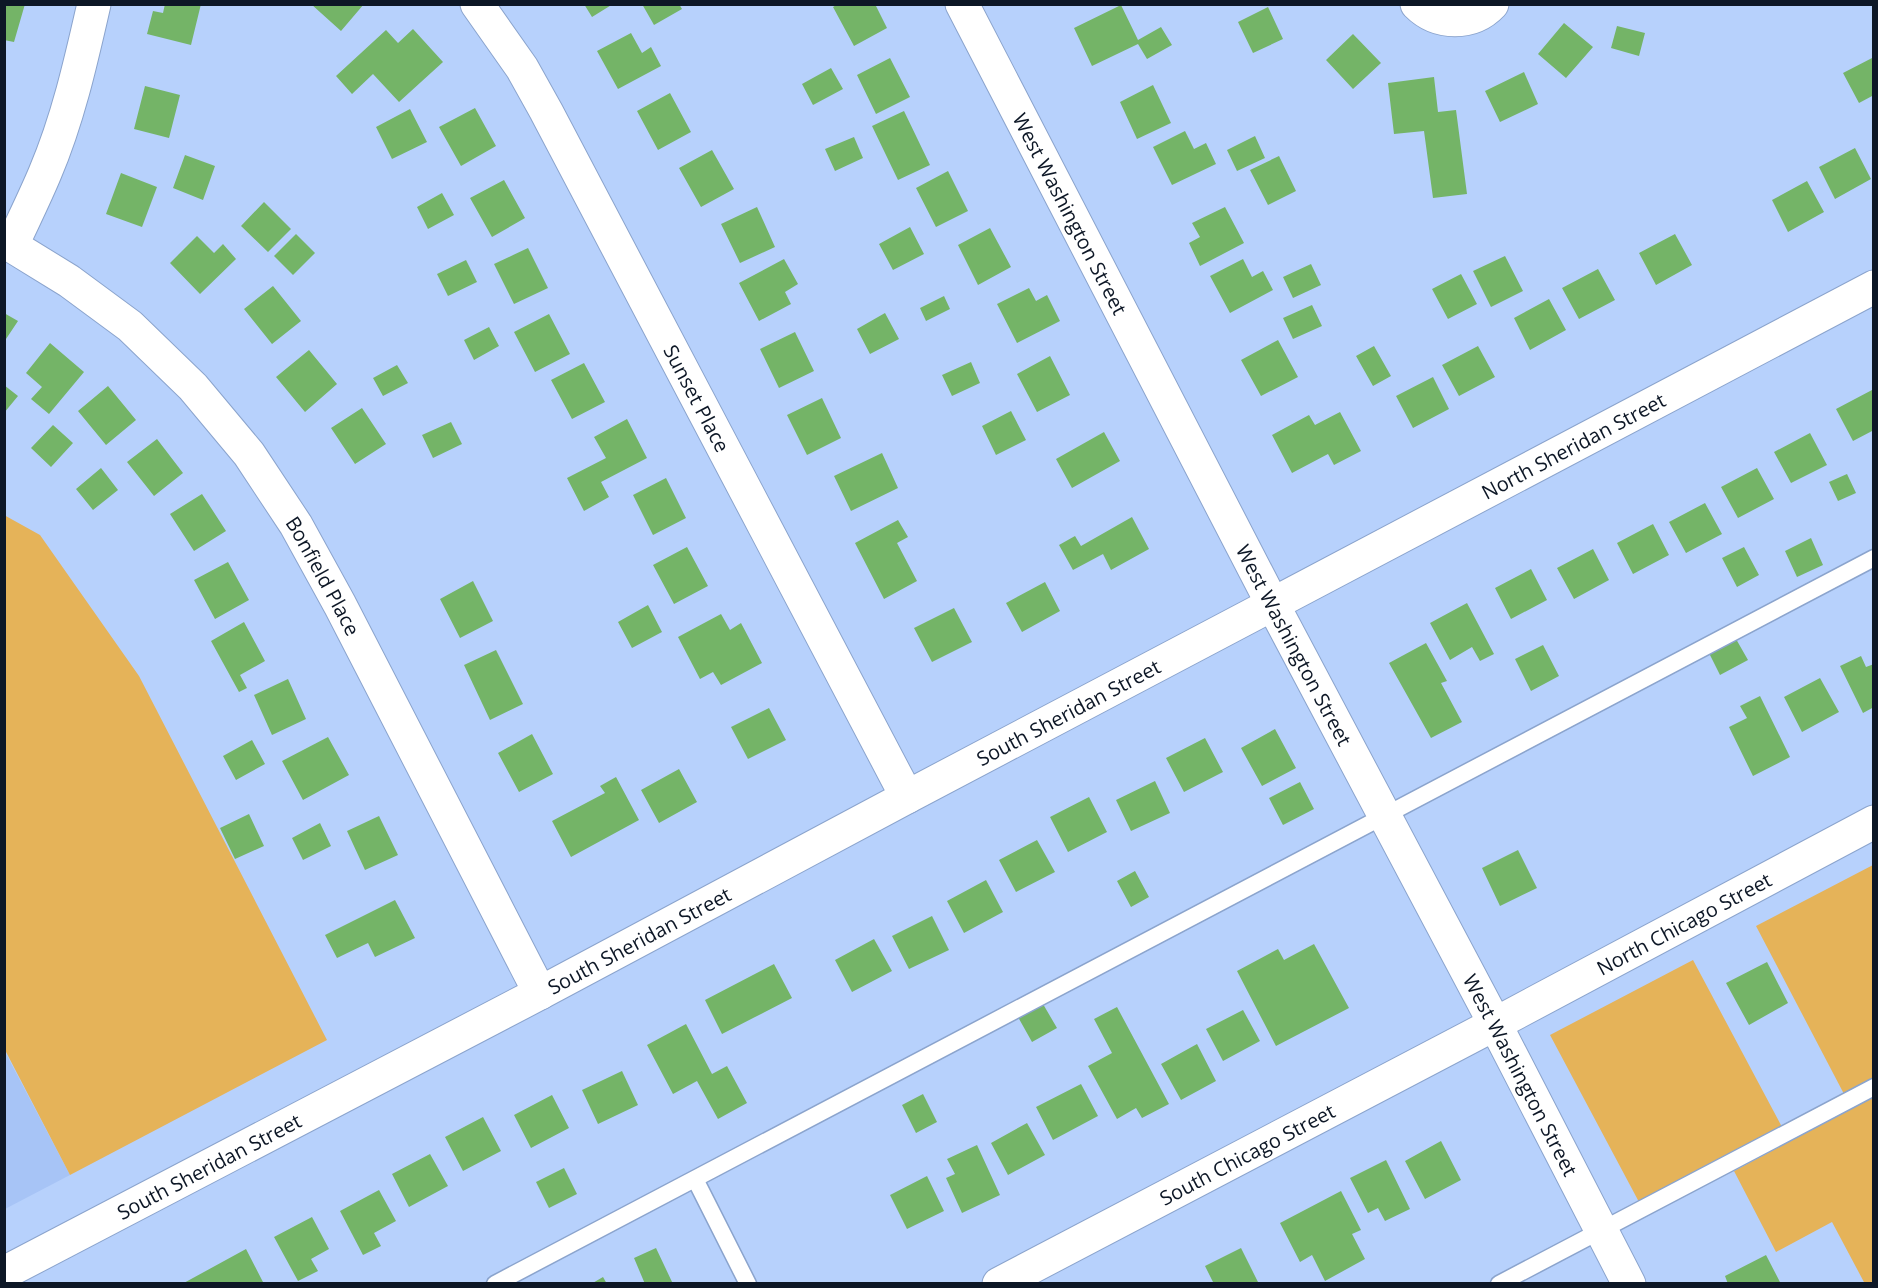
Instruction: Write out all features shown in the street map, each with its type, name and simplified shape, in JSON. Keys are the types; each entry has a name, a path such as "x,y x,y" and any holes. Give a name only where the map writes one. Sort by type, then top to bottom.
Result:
{"street":[{"path":"8,243 46,173 64,122 94,4"},
{"name":"Sunset Place","path":"477,4 522,68 546,111 907,797"},
{"name":"West Washington Street","path":"962,4 1273,605 1495,1024 1629,1284"},
{"path":"1417,4 1424,11 1441,19 1460,21 1478,16 1492,4"},
{"name":"Bonfield Place","path":"8,243 69,281 130,326 193,387 249,454 296,525 340,605 540,993"},
{"name":"North Sheridan Street","path":"1273,605 1874,286"},
{"name":"South Sheridan Street","path":"4,1273 540,993 1273,605"},
{"name":"North Chicago Street","path":"1495,1024 1874,822"},
{"name":"South Chicago Street","path":"999,1284 1495,1024"}],"lane":[{"path":"495,1284 1874,558"},
{"path":"1499,1284 1874,1087"},
{"path":"695,1179 748,1284"}],"shaded area":[{"path":"4,515 40,535 139,676 327,1040 70,1175 5,1050"},
{"path":"1873,865 1873,1078 1844,1094 1756,926"},
{"path":"1693,960 1782,1127 1639,1202 1550,1035"},
{"path":"4,1050 70,1175 5,1209 4,1209"},
{"path":"1873,1097 1874,1283 1865,1284 1832,1222 1776,1252 1734,1171"}],"building":[{"path":"4,4 25,4 14,42 4,40"},
{"path":"165,4 201,4 191,45 147,34 153,11 163,13"},
{"path":"311,4 364,4 341,31"},
{"path":"584,4 613,4 592,17"},
{"path":"642,4 679,4 682,9 654,25"},
{"path":"838,4 875,4 887,28 854,46 833,7"},
{"path":"1121,5 1138,40 1161,27 1172,45 1147,59 1138,44 1092,66 1074,28"},
{"path":"1268,7 1283,39 1253,53 1238,22"},
{"path":"1564,23 1593,47 1566,78 1538,54"},
{"path":"1617,26 1645,33 1639,56 1611,48"},
{"path":"413,29 443,62 399,102 373,74 352,94 336,76 386,30 398,43"},
{"path":"631,33 642,53 651,47 661,66 618,89 597,51"},
{"path":"1353,34 1381,63 1353,89 1326,60"},
{"path":"1874,57 1874,95 1859,103 1843,73"},
{"path":"890,58 910,97 876,114 857,75"},
{"path":"831,68 843,89 813,105 802,84"},
{"path":"1524,72 1538,104 1500,122 1485,91"},
{"path":"1434,77 1438,112 1456,110 1467,194 1433,198 1424,131 1394,134 1388,83"},
{"path":"1153,85 1171,123 1137,139 1120,102"},
{"path":"145,86 180,95 169,138 134,129"},
{"path":"670,93 691,132 658,150 637,111"},
{"path":"475,108 496,146 461,166 439,127"},
{"path":"410,109 427,142 392,159 376,127"},
{"path":"904,111 930,165 898,180 872,126"},
{"path":"1185,131 1194,149 1206,143 1216,164 1172,185 1153,147"},
{"path":"1255,136 1265,158 1237,171 1227,150"},
{"path":"854,137 863,158 835,171 825,149"},
{"path":"1855,148 1871,179 1835,199 1819,167"},
{"path":"712,150 734,189 701,207 679,168"},
{"path":"185,155 215,166 203,200 173,188"},
{"path":"1279,156 1296,191 1268,205 1250,170"},
{"path":"948,171 968,211 936,227 916,188"},
{"path":"121,173 157,187 142,227 106,214"},
{"path":"504,180 525,218 492,237 470,198"},
{"path":"1807,181 1824,212 1788,232 1772,200"},
{"path":"442,193 454,215 428,229 417,207"},
{"path":"264,202 291,229 268,252 241,226"},
{"path":"757,207 775,247 740,263 721,224"},
{"path":"1225,207 1244,243 1200,266 1189,243 1200,237 1192,223"},
{"path":"910,227 924,254 893,270 879,244"},
{"path":"990,228 1011,267 978,285 958,245"},
{"path":"296,234 315,253 293,275 274,256"},
{"path":"1675,234 1692,265 1656,285 1639,253"},
{"path":"197,236 214,253 223,244 236,259 200,294 170,263"},
{"path":"528,248 548,288 514,304 494,264"},
{"path":"1505,256 1523,291 1491,307 1473,271"},
{"path":"784,259 798,284 785,292 791,304 759,321 739,283"},
{"path":"1243,259 1252,277 1263,271 1273,290 1230,313 1210,276"},
{"path":"466,260 477,282 448,296 437,274"},
{"path":"1311,264 1321,285 1293,298 1283,277"},
{"path":"1598,269 1615,300 1579,319 1562,288"},
{"path":"1461,274 1477,304 1448,319 1432,289"},
{"path":"273,286 301,321 272,344 244,309"},
{"path":"1029,288 1036,301 1047,295 1060,321 1017,343 997,304"},
{"path":"944,296 950,309 926,321 920,308"},
{"path":"1549,299 1566,330 1530,350 1514,318"},
{"path":"1312,305 1322,326 1293,339 1283,318"},
{"path":"4,313 18,321 4,342"},
{"path":"885,313 899,339 870,354 857,329"},
{"path":"549,314 570,354 535,372 514,332"},
{"path":"489,327 499,346 474,360 464,340"},
{"path":"795,332 814,371 779,388 760,349"},
{"path":"1278,340 1298,377 1261,396 1241,360"},
{"path":"50,343 84,372 49,414 31,399 42,387 26,373"},
{"path":"1374,346 1391,376 1373,386 1356,356"},
{"path":"1478,346 1495,377 1459,396 1442,365"},
{"path":"309,350 337,384 305,412 276,377"},
{"path":"1050,356 1070,395 1037,412 1017,374"},
{"path":"971,362 980,383 952,396 942,375"},
{"path":"584,363 605,402 572,419 551,380"},
{"path":"397,365 408,383 383,396 373,378"},
{"path":"1433,377 1449,409 1413,428 1396,396"},
{"path":"4,385 18,396 4,413"},
{"path":"108,386 136,420 106,445 78,411"},
{"path":"1872,390 1874,393 1874,430 1853,441 1836,409"},
{"path":"822,398 841,438 807,455 787,415"},
{"path":"362,408 386,444 355,464 331,428"},
{"path":"1011,411 1026,440 996,455 982,426"},
{"path":"1340,412 1361,451 1334,465 1328,454 1292,473 1272,435 1309,415 1315,425"},
{"path":"627,419 647,458 601,482 609,497 584,511 567,478 606,458 594,437"},
{"path":"451,422 462,444 433,458 422,435"},
{"path":"53,425 73,443 51,467 31,448"},
{"path":"1104,432 1120,461 1072,488 1056,459"},
{"path":"1810,433 1827,465 1791,483 1774,452"},
{"path":"157,439 183,473 154,496 127,462"},
{"path":"882,453 898,488 851,511 834,476"},
{"path":"101,468 118,490 93,510 76,489"},
{"path":"1757,468 1774,499 1738,518 1721,487"},
{"path":"1847,474 1856,493 1838,501 1829,482"},
{"path":"666,478 686,518 653,535 633,495"},
{"path":"202,494 226,531 194,551 170,514"},
{"path":"1705,503 1722,534 1686,553 1669,522"},
{"path":"1132,517 1149,549 1111,570 1103,554 1073,570 1059,545 1075,536 1081,546"},
{"path":"898,520 908,537 897,543 917,581 884,599 855,543"},
{"path":"1653,524 1669,555 1633,574 1617,543"},
{"path":"1811,538 1823,565 1797,577 1785,551"},
{"path":"687,547 708,586 674,604 653,565"},
{"path":"1744,547 1759,575 1737,587 1722,558"},
{"path":"1593,549 1609,580 1574,599 1557,568"},
{"path":"228,562 249,600 215,619 194,580"},
{"path":"1531,569 1547,600 1511,619 1495,588"},
{"path":"473,581 493,621 460,638 440,599"},
{"path":"1045,582 1060,611 1022,632 1006,603"},
{"path":"1467,603 1494,654 1480,661 1472,647 1450,660 1430,623"},
{"path":"648,605 662,632 632,648 618,622"},
{"path":"954,608 972,642 932,662 914,628"},
{"path":"721,614 730,630 741,623 762,663 721,685 713,672 700,679 678,637"},
{"path":"244,622 265,661 240,675 247,688 239,692 211,641"},
{"path":"1736,639 1748,660 1720,675 1709,653"},
{"path":"1426,643 1447,681 1441,683 1462,722 1431,738 1389,663"},
{"path":"1543,645 1559,676 1531,691 1515,659"},
{"path":"496,650 523,704 490,720 464,665"},
{"path":"1861,656 1866,667 1874,664 1874,707 1863,713 1840,666"},
{"path":"1820,678 1839,712 1802,732 1784,697"},
{"path":"288,679 306,719 272,735 254,695"},
{"path":"1760,696 1790,757 1753,776 1729,727 1747,718 1740,706"},
{"path":"769,708 786,740 748,759 731,727"},
{"path":"1275,729 1296,768 1262,786 1241,748"},
{"path":"532,734 553,774 519,792 498,753"},
{"path":"328,737 349,775 303,800 282,761"},
{"path":"1205,738 1223,772 1184,792 1166,758"},
{"path":"252,740 265,764 236,780 223,756"},
{"path":"679,769 697,802 659,823 641,790"},
{"path":"616,777 639,820 571,857 552,821 605,793 600,786"},
{"path":"1155,781 1170,813 1131,831 1116,800"},
{"path":"1300,782 1314,809 1283,825 1269,798"},
{"path":"1089,797 1107,832 1068,852 1050,817"},
{"path":"249,814 264,846 235,859 220,828"},
{"path":"379,816 398,855 365,870 347,831"},
{"path":"320,823 331,846 303,860 292,838"},
{"path":"1037,840 1055,872 1016,892 999,860"},
{"path":"1518,850 1537,888 1500,906 1482,868"},
{"path":"1135,871 1149,897 1131,907 1117,881"},
{"path":"986,880 1003,912 964,933 947,901"},
{"path":"395,900 415,938 375,957 368,943 337,958 325,935"},
{"path":"932,916 949,950 909,969 892,936"},
{"path":"874,939 892,971 852,992 835,960"},
{"path":"1314,944 1349,1008 1276,1046 1237,971 1278,949 1284,960"},
{"path":"1767,962 1788,1003 1749,1025 1726,983"},
{"path":"774,964 792,998 722,1034 705,1000"},
{"path":"1043,1004 1057,1028 1032,1042 1018,1017"},
{"path":"1117,1007 1169,1104 1142,1118 1136,1108 1117,1119 1088,1066 1112,1053 1094,1019"},
{"path":"1243,1010 1260,1041 1223,1061 1206,1029"},
{"path":"686,1024 712,1074 727,1066 747,1103 718,1119 697,1081 673,1094 647,1045"},
{"path":"1197,1044 1216,1081 1181,1100 1161,1064"},
{"path":"622,1071 638,1105 598,1124 582,1090"},
{"path":"1081,1084 1098,1116 1053,1140 1036,1107"},
{"path":"923,1094 937,1122 916,1133 902,1105"},
{"path":"552,1095 569,1128 531,1148 514,1115"},
{"path":"483,1117 501,1151 463,1171 445,1137"},
{"path":"1027,1123 1045,1155 1008,1175 991,1143"},
{"path":"1441,1141 1461,1180 1425,1199 1405,1161"},
{"path":"977,1145 1000,1195 962,1213 946,1178 955,1174 947,1159"},
{"path":"430,1154 448,1186 409,1207 392,1174"},
{"path":"1386,1160 1410,1209 1385,1221 1378,1208 1368,1213 1350,1178"},
{"path":"564,1168 577,1194 549,1208 536,1182"},
{"path":"927,1176 944,1211 907,1229 890,1195"},
{"path":"379,1190 396,1221 374,1233 381,1246 363,1255 340,1211"},
{"path":"1341,1191 1361,1230 1352,1234 1365,1259 1325,1281 1312,1255 1300,1262 1280,1223"},
{"path":"312,1217 329,1249 311,1259 318,1271 298,1281 274,1237"},
{"path":"656,1248 673,1284 645,1284 634,1258"},
{"path":"1241,1248 1259,1284 1214,1284 1205,1266"},
{"path":"246,1249 264,1284 182,1284"},
{"path":"1766,1255 1781,1284 1728,1284 1725,1276"},
{"path":"603,1277 607,1284 591,1284"}]}
